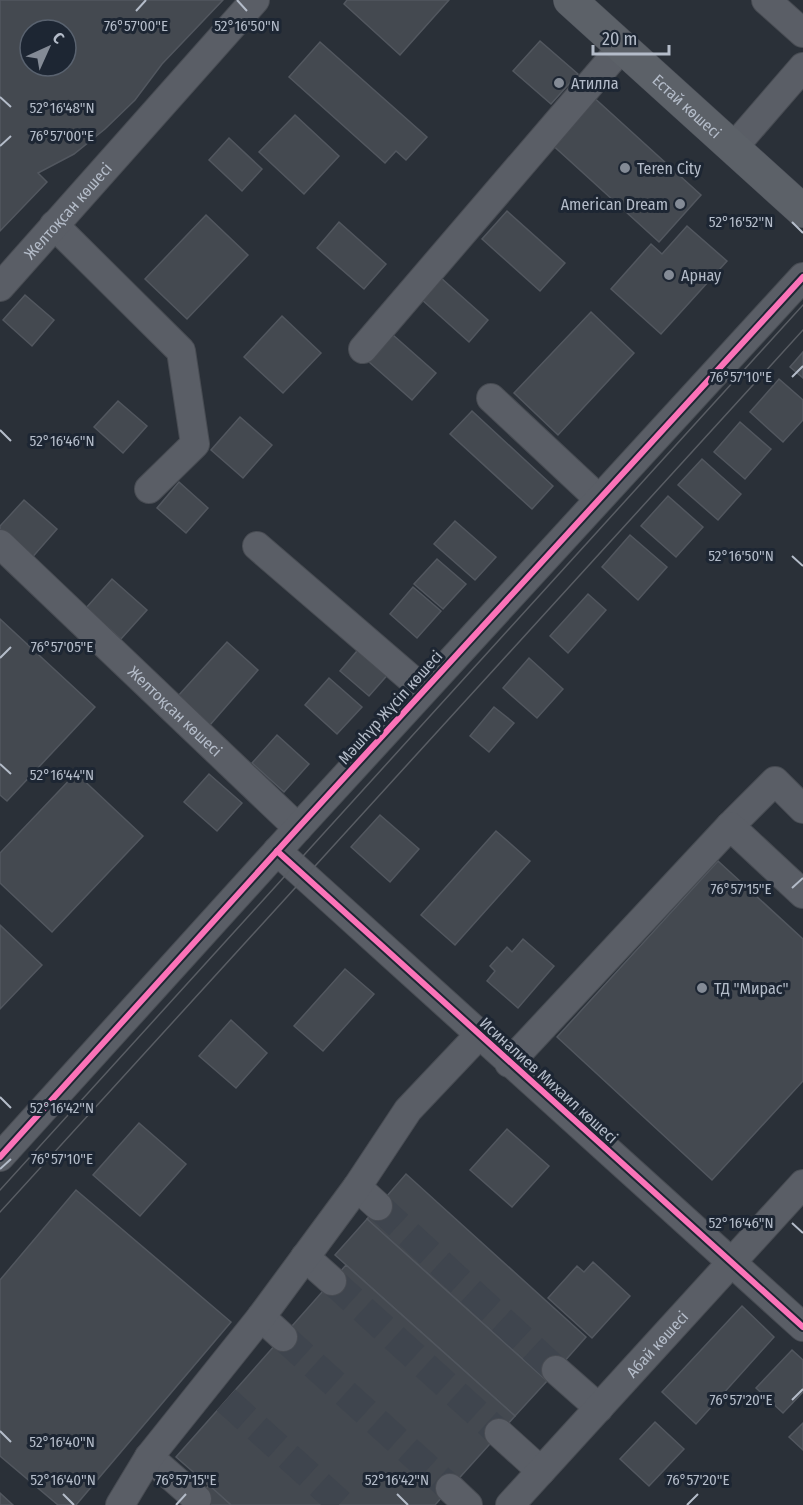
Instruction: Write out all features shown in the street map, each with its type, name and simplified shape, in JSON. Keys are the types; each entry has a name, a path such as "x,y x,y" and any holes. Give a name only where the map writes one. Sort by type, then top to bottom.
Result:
{"main road":[{"name":"Естай көшесі","path":"570,0 803,211"}],"street":[{"name":"Желтоқсан көшесі","path":"0,287 255,0"},
{"path":"766,0 803,33"},
{"path":"363,349 622,47"},
{"path":"733,148 803,67"},
{"path":"54,225 181,351 195,444 149,489"},
{"name":"Мәшһүр Жүсіп көшесі","path":"0,1157 803,277"},
{"path":"491,398 599,499"},
{"name":"Желтоқсан көшесі","path":"0,544 298,828"},
{"path":"257,546 424,690"},
{"path":"510,1063 730,826 775,781 803,809"},
{"path":"730,826 803,894"},
{"name":"Исиналиев Михаил көшесі","path":"277,851 803,1327"},
{"path":"120,1505 150,1457 218,1392 261,1317 357,1186 408,1110 479,1035"},
{"name":"Абай көшесі","path":"510,1505 803,1184"},
{"path":"357,1186 378,1206"},
{"path":"306,1257 332,1281"},
{"path":"261,1317 283,1337"},
{"path":"556,1370 599,1408"},
{"path":"499,1433 541,1471"},
{"path":"150,1457 197,1499"}],"building":[{"path":"0,0 223,0 162,64 135,100 105,129 74,154 38,173 47,182 0,231"},
{"path":"347,0 449,0 400,55 344,4"},
{"path":"540,41 578,74 551,104 513,71"},
{"path":"320,42 427,137 406,160 396,151 385,163 289,77"},
{"name":"Teren City","path":"590,94 701,195 659,242 548,141"},
{"path":"295,115 339,156 304,194 259,152"},
{"path":"229,138 262,169 242,191 209,160"},
{"path":"507,211 565,263 540,291 482,239"},
{"path":"206,215 248,255 187,319 145,279"},
{"path":"339,222 386,264 364,289 317,248"},
{"name":"Арнау","path":"687,226 727,261 661,334 611,289 651,244 662,254"},
{"path":"440,277 488,320 469,342 421,299"},
{"path":"25,295 54,320 32,346 3,320"},
{"path":"591,312 634,353 558,435 514,393"},
{"path":"282,316 321,353 283,393 244,357"},
{"path":"393,335 436,373 412,400 369,362"},
{"path":"803,352 803,378 790,367"},
{"path":"779,379 803,400 803,420 783,442 750,412"},
{"path":"118,401 147,426 123,453 94,427"},
{"path":"472,411 553,486 532,509 450,434"},
{"path":"240,417 272,445 243,478 211,450"},
{"path":"740,422 771,449 745,479 714,452"},
{"path":"702,459 741,494 718,520 678,485"},
{"path":"179,482 208,508 186,533 157,508"},
{"path":"668,496 703,527 676,557 641,526"},
{"path":"24,500 57,529 30,560 0,533 0,526"},
{"path":"455,521 496,557 475,580 434,544"},
{"path":"630,535 667,567 638,600 602,567"},
{"path":"437,559 466,584 443,609 414,584"},
{"path":"112,579 147,610 121,639 86,608"},
{"path":"413,587 441,611 417,638 390,614"},
{"path":"588,594 606,610 568,653 550,636"},
{"path":"0,619 95,707 7,801 0,795"},
{"path":"227,642 258,670 210,725 178,696"},
{"path":"362,645 391,671 369,696 340,671"},
{"path":"529,658 563,689 537,718 503,688"},
{"path":"329,678 362,707 337,734 305,705"},
{"path":"494,707 514,723 489,752 470,736"},
{"path":"277,735 309,764 284,792 252,763"},
{"path":"76,773 143,836 52,932 0,883 0,853"},
{"path":"209,774 242,803 217,831 184,802"},
{"path":"380,815 419,849 390,882 351,847"},
{"path":"496,831 530,861 455,945 421,915"},
{"name":"ТД \"Мирас\"","path":"718,861 803,939 803,1081 712,1180 557,1037"},
{"path":"0,925 42,965 0,1009"},
{"path":"523,939 554,966 518,1008 487,981 495,971 490,966 507,947 512,952"},
{"path":"345,969 374,994 323,1051 294,1026"},
{"path":"231,1020 267,1053 236,1088 199,1056"},
{"path":"139,1123 186,1164 140,1216 93,1175"},
{"path":"507,1129 549,1166 512,1207 470,1170"},
{"path":"406,1174 586,1337 547,1381 367,1219"},
{"path":"76,1190 231,1322 76,1505 58,1505 0,1456 0,1280"},
{"path":"367,1219 547,1381 515,1416 335,1255"},
{"path":"593,1262 630,1296 592,1338 548,1298 577,1266 584,1272"},
{"path":"346,1265 515,1416 435,1505 231,1505 176,1457"},
{"path":"742,1306 774,1337 696,1424 662,1392"},
{"path":"792,1350 803,1360 803,1392 783,1413 756,1388"},
{"path":"655,1422 684,1449 649,1486 620,1459"},
{"path":"803,1423 803,1450 789,1437"},
{"path":"209,1485 231,1505 191,1505"},
{"path":"0,1493 13,1505 0,1505"}],"tunnel":[{"path":"378,1206 556,1370"},
{"path":"332,1281 499,1433"},
{"path":"283,1337 450,1488"},
{"path":"226,1400 342,1505"}],"tram line":[{"path":"0,1190 803,305"},
{"path":"0,1212 803,330"}],"cycle path":[{"path":"0,1157 803,277"},
{"path":"277,851 803,1327"}],"place":[{"name":"Атилла","path":"559,83"},
{"name":"Teren City","path":"625,168"},
{"name":"American Dream","path":"680,204"},
{"name":"Арнау","path":"669,275"},
{"name":"ТД \"Мирас\"","path":"702,988"}]}
